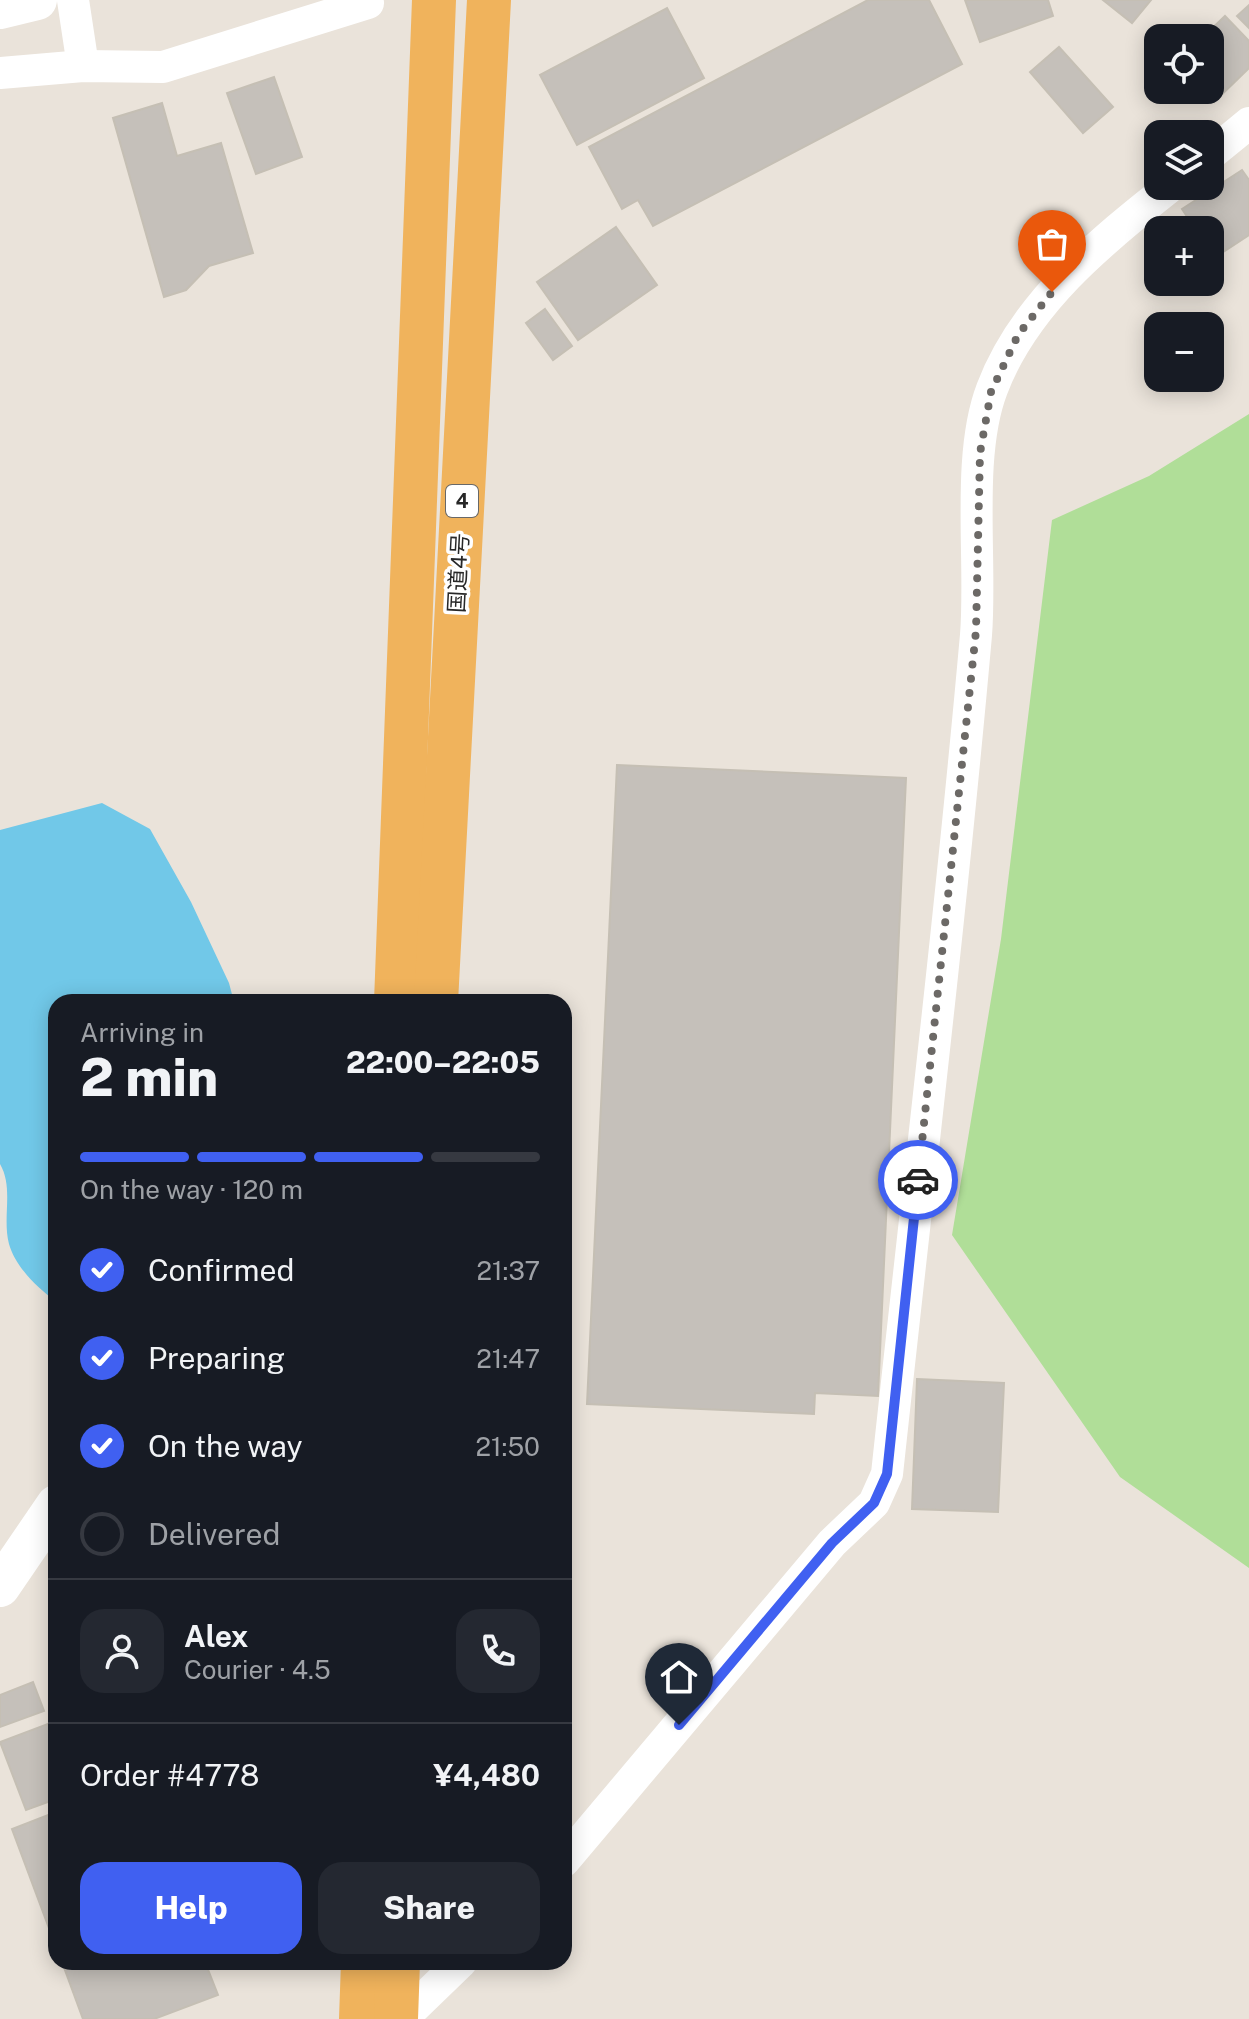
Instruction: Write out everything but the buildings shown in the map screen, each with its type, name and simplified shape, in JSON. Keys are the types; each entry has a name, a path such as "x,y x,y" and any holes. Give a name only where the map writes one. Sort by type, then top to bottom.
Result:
{"highway":[{"name":"国道4号","path":"396,994 434,0"},
{"name":"国道4号","path":"436,994 489,0"},
{"path":"361,2019 363,1970"},
{"path":"398,1970 399,2019"}],"street":[{"path":"0,9 37,0"},
{"path":"73,0 83,66"},
{"path":"0,73 83,66 163,67 368,3"},
{"path":"1224,144 1249,123"},
{"path":"572,1852 832,1543 874,1503 887,1474 976,631 980,453 991,392 1018,335 1052,292 1153,200"},
{"path":"0,1587 48,1517"},
{"path":"399,2019 452,1970"}],"green space":[{"path":"1249,414 1249,1568 1120,1477 952,1235 1001,939 1052,520 1149,476"}],"water":[{"path":"102,803 150,829 191,902 232,994 48,994 48,1294 22,1269 12,1252 7,1234 6,1183 0,1164 0,830"}],"way so far":[{"path":"918,1180 976,631 980,453 991,392 1018,335 1052,292"}],"route":[{"path":"679,1725 832,1543 874,1503 887,1474 918,1180"}]}
